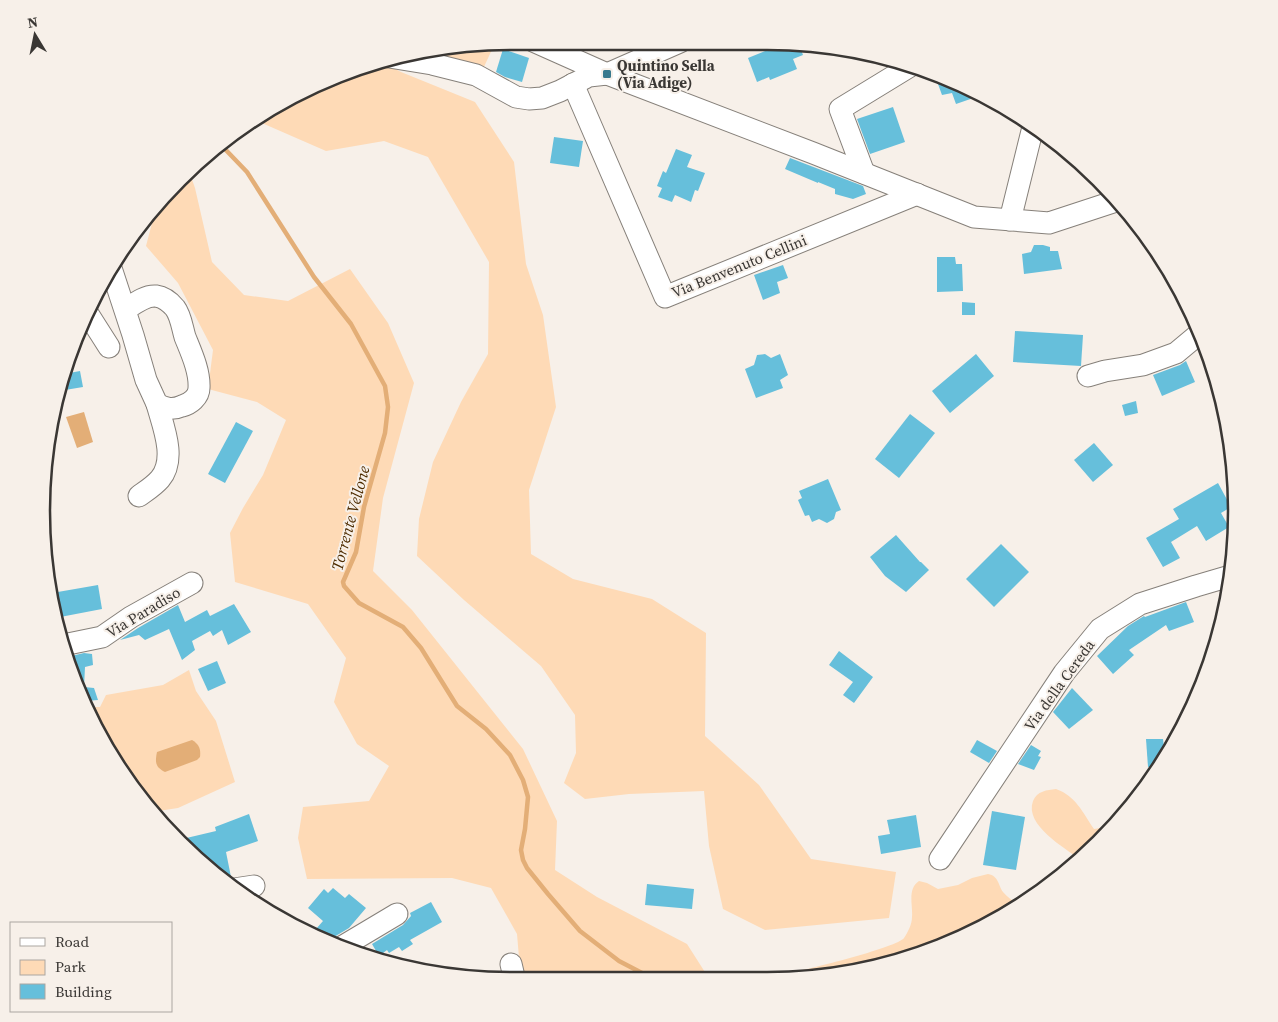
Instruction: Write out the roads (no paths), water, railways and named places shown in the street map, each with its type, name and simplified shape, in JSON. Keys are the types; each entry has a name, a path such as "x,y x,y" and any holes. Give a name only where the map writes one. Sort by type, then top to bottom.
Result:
{"street":[{"path":"553,50 606,74 974,217 1049,223 1110,203"},
{"path":"413,61 476,75 516,97 530,99 542,98 589,76 606,74 662,50"},
{"path":"864,173 840,109 903,71"},
{"name":"Via Benvenuto Cellini","path":"573,84 665,297 917,194"},
{"path":"1010,220 1031,134"},
{"path":"113,278 146,380 157,404 168,445 168,465 161,478 139,496"},
{"path":"125,310 147,297 158,296 169,301 176,309 190,348 198,378 199,390 195,398 187,405 176,408 166,409 157,404"},
{"path":"92,320 109,347"},
{"path":"1088,376 1105,371 1143,365 1176,353 1194,338"},
{"name":"Via della Cereda","path":"940,859 1064,674 1100,629 1140,604 1223,578"},
{"name":"Via Paradiso","path":"70,643 102,637 131,617 192,583"},
{"path":"349,943 397,914"}],"waterway":[{"name":"Torrente Vellone","path":"225,149 247,172 314,277 351,324 385,386 388,407 385,433 364,507 356,552 343,582 344,586 359,603 403,627 421,648 457,706 486,729 510,755 523,780 528,797 521,850 527,868 580,931 619,961 640,972"}],"place":[{"name":"Quintino Sella (Via Adige)","path":"607,74"}]}
